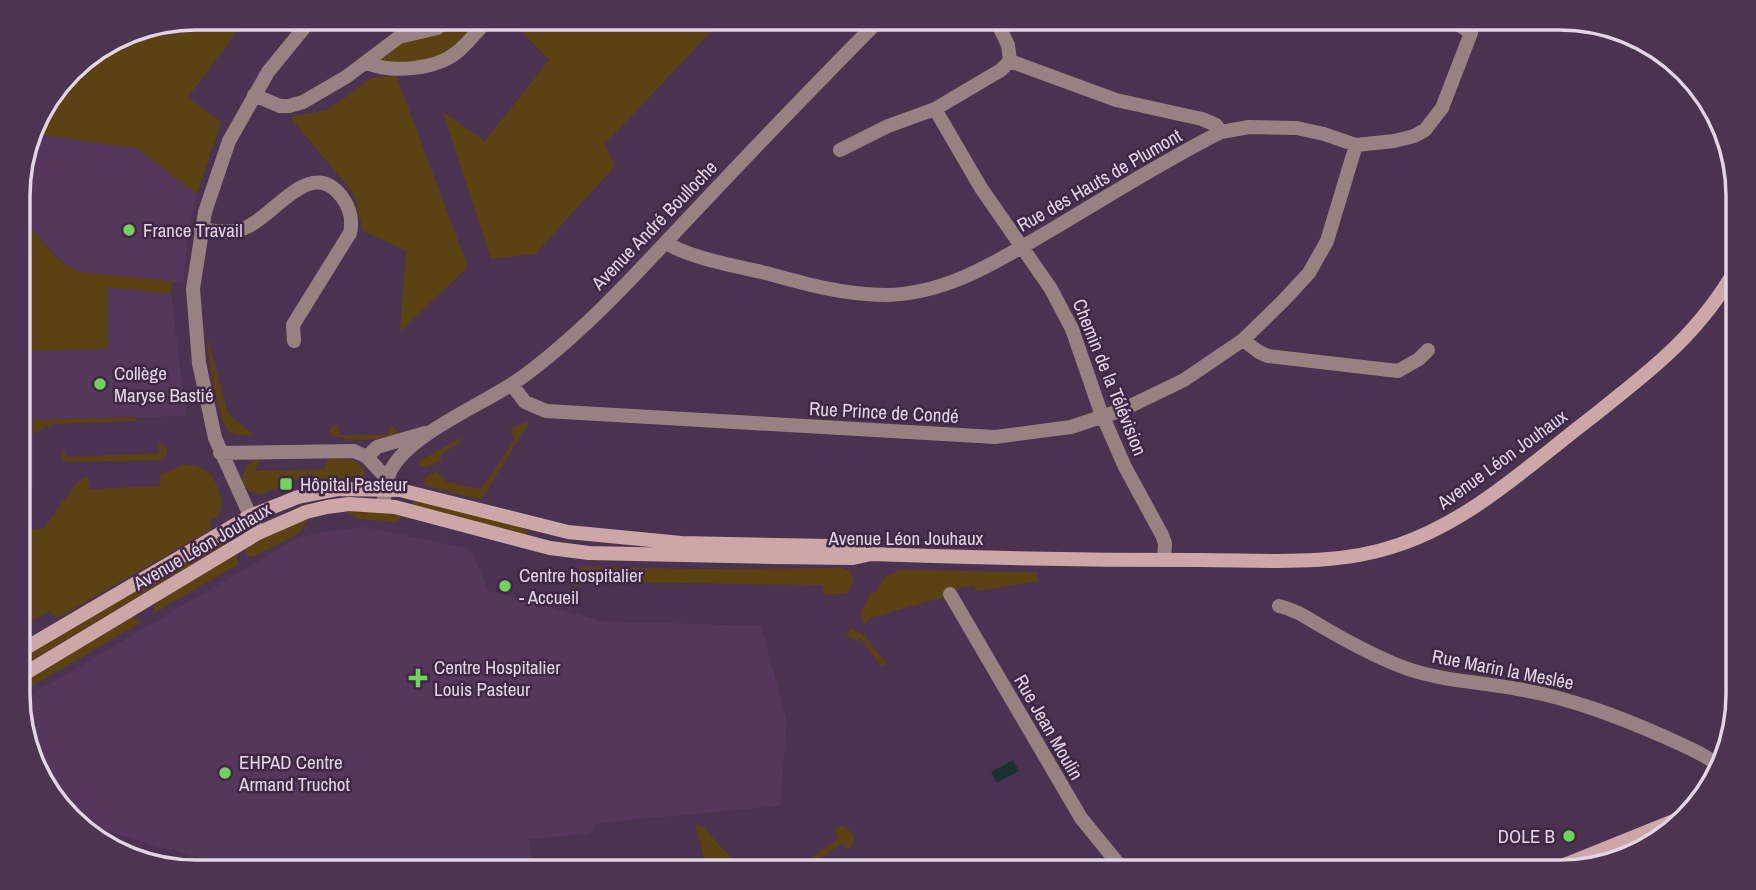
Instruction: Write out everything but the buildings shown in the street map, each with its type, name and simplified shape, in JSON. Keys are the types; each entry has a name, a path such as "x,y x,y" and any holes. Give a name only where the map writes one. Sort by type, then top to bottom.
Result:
{"main road":[{"name":"Avenue Léon Jouhaux","path":"30,670 258,533 306,512 349,505 383,506 550,548 589,553 853,558 871,554 1164,560 1305,560 1349,557 1398,545 1454,520 1489,496 1668,357 1701,322 1726,288"},
{"path":"30,646 250,516 311,493 387,484 568,532 681,543 851,548 871,554"},
{"path":"1580,859 1659,827"}],"street":[{"path":"258,533 220,453 202,383 193,289 201,229 210,193 229,141 254,95 284,50 302,30"},
{"path":"254,95 280,106 296,104 320,93 367,63 399,37 429,30"},
{"path":"367,63 377,67 403,67 443,61 462,48 478,30"},
{"name":"Avenue André Boulloche","path":"432,431 512,385 552,355 666,242 869,30"},
{"path":"1001,30 1008,45 1010,61"},
{"name":"Rue des Hauts de Plumont","path":"666,242 672,247 704,257 813,286 861,294 888,295 943,286 990,266 1221,132 1249,127 1297,128 1356,145 1414,136 1425,130 1438,115 1448,95 1471,33 1467,30"},
{"path":"840,150 888,126 935,109 1001,70 1010,61"},
{"path":"1010,61 1116,100 1202,119 1216,125 1221,132"},
{"name":"Chemin de la Télévision","path":"935,109 972,174 1051,289 1072,329 1125,467 1162,535 1165,543 1164,560"},
{"name":"Rue Prince de Condé","path":"512,385 525,402 546,411 995,437 1071,427 1132,405 1184,380 1243,340 1283,301 1309,272 1327,241 1356,145"},
{"path":"201,229 231,231 249,226 312,181 325,182 340,194 350,212 350,233 293,325 294,341"},
{"path":"1243,340 1268,356 1398,371 1428,351"},
{"path":"367,457 377,447 432,431"},
{"path":"383,506 392,467 432,431"},
{"path":"220,453 354,451 367,457 387,484"},
{"name":"Rue Jean Moulin","path":"950,593 1077,812 1115,860"},
{"name":"Rue Marin la Meslée","path":"1279,606 1293,610 1337,635 1409,669 1443,679 1520,689 1587,706 1712,760"}],"shaded area":[{"path":"238,30 188,97 221,122 197,194 138,149 41,135 71,86 95,64 132,42 181,31"},
{"path":"428,30 470,30 449,52 422,61 380,63 380,54"},
{"path":"520,30 713,30 605,144 615,166 535,254 491,259 443,112 485,141 549,60"},
{"path":"396,75 468,267 400,332 406,251 363,231 354,194 290,117 327,110 372,78"},
{"path":"41,135 138,149 197,194 183,283 79,272 71,269 38,238 30,226 30,185"},
{"path":"30,225 61,261 79,272 172,281 171,294 108,287 108,349 30,351"},
{"name":"Collège Maryse Bastié","path":"108,287 171,294 186,416 33,420 33,487 30,489 30,351 108,349"},
{"path":"208,339 228,414 254,435 233,434 224,424 214,385"},
{"path":"136,417 136,421 54,424 37,433 33,432 33,420"},
{"path":"530,421 481,500 424,485 425,478 436,471 447,482 481,489 514,441 511,428"},
{"path":"333,425 338,425 339,435 389,435 390,425 398,431 397,434 380,439 355,440 330,435 329,431"},
{"path":"460,438 462,441 441,454 441,460 427,468 418,464 419,461"},
{"path":"159,443 167,450 165,458 161,460 67,462 61,459 63,447 66,457 159,453"},
{"path":"337,458 358,463 365,473 364,476 314,481 312,475 282,483 282,487 261,494 253,493 243,484 246,467 255,460 260,459 255,471 324,469 328,459"},
{"path":"183,465 191,465 212,476 220,495 221,506 218,517 210,520 212,529 58,618 49,611 30,622 30,530 44,528 78,481 88,477 89,489 160,486 160,475"},
{"path":"415,499 515,525 528,531 526,535 413,505"},
{"path":"364,510 401,515 397,522 359,519 346,512"},
{"path":"310,519 297,535 252,557 247,555 244,549 271,533"},
{"name":"Centre Hospitalier Louis Pasteur","path":"365,527 470,549 489,591 602,621 761,626 787,721 780,806 598,823 589,834 529,839 533,860 210,860 98,828 86,819 64,795 42,758 35,737 30,695 294,540 316,533"},
{"path":"226,536 229,542 30,661 30,654"},
{"path":"235,554 239,562 237,565 154,613 158,600"},
{"path":"579,567 843,568 850,571 854,581 847,594 824,595 823,585 611,582 580,578 578,587 568,581 579,576"},
{"path":"900,570 1037,572 1038,581 977,591 974,585 943,592 944,597 870,618 864,624 860,614 871,592 874,593 885,577"},
{"path":"131,617 141,622 30,688 30,677"},
{"path":"851,628 864,635 887,664 882,667 860,638 858,641 846,635"},
{"path":"1013,760 1019,771 997,783 991,772"},
{"path":"695,824 704,828 733,860 705,860"},
{"path":"846,827 853,835 853,843 848,850 842,843 819,860 808,860 839,838 834,829"}],"place":[{"name":"France Travail","path":"129,230"},
{"name":"Collège Maryse Bastié","path":"100,384"},
{"name":"Hôpital Pasteur","path":"286,484"},
{"name":"Centre hospitalier - Accueil","path":"505,586"},
{"name":"Centre Hospitalier Louis Pasteur","path":"418,678"},
{"name":"EHPAD Centre Armand Truchot","path":"225,773"},
{"name":"DOLE B","path":"1569,836"}]}
